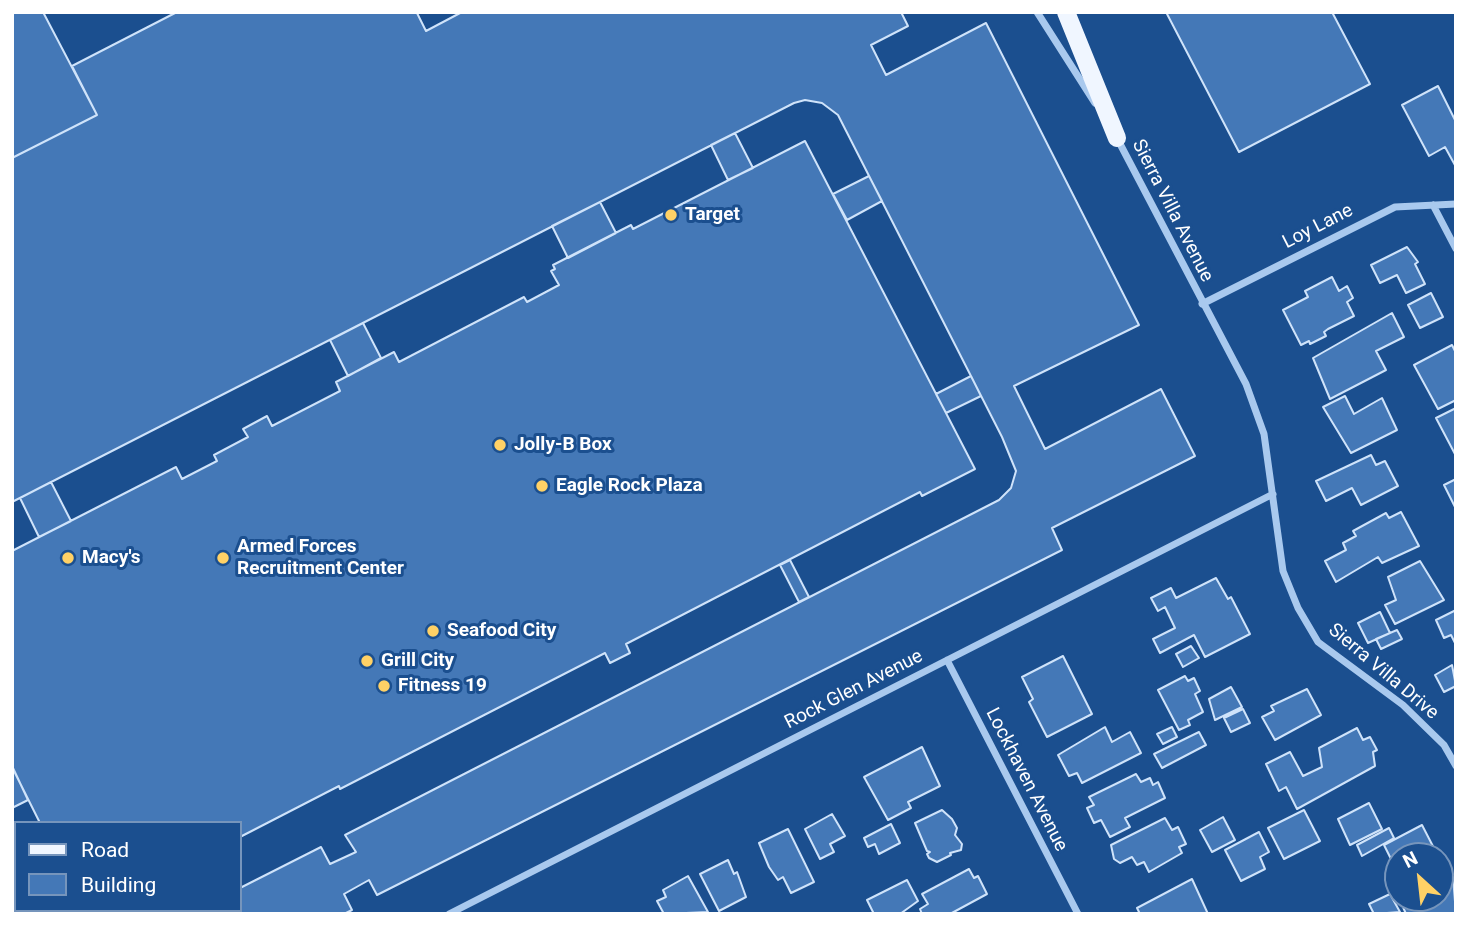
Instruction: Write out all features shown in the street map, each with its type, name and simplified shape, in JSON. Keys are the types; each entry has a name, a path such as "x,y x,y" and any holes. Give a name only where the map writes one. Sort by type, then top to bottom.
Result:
{"main road":[{"path":"1066,12 1117,138"}],"street":[{"name":"Sierra Villa Avenue","path":"1037,12 1117,138 1246,384 1264,433"},
{"name":"Loy Lane","path":"1202,304 1386,211 1406,205 1456,204"},
{"path":"1433,205 1456,249"},
{"name":"Sierra Villa Drive","path":"1264,433 1283,571 1298,608 1318,642 1403,705 1444,745 1456,766"},
{"name":"Rock Glen Avenue","path":"450,914 1273,494"},
{"name":"Lockhaven Avenue","path":"947,660 1078,914"}],"building":[{"path":"43,12 97,115 12,158 12,14"},
{"path":"177,12 419,12 417,13 426,31 462,12 901,12 908,26 871,45 886,75 986,23 1139,325 1014,386 1045,449 1161,389 1195,456 1052,528 1062,550 377,895 369,880 344,894 352,910 344,914 188,914 242,912 242,887 321,847 330,864 356,852 345,835 999,500 1011,488 1016,471 1002,437 838,115 822,103 805,100 794,103 12,502 12,158 97,115 72,66"},
{"path":"1166,12 1332,12 1370,84 1239,152"},
{"path":"1438,86 1456,122 1456,167 1445,147 1429,156 1402,105"},
{"path":"735,133 753,168 728,180 711,145"},
{"name":"Eagle Rock Plaza","path":"805,141 975,469 922,496 920,492 626,644 630,653 610,663 605,653 340,789 339,786 242,836 242,821 39,821 12,767 12,551 176,467 182,479 217,461 214,455 248,437 243,429 267,416 272,426 340,391 336,382 394,352 399,362 524,297 527,302 559,285 551,271 555,269 553,265 631,225 633,229"},
{"path":"869,176 882,201 847,220 833,194"},
{"path":"600,202 616,233 568,258 552,226"},
{"path":"1407,247 1418,262 1415,264 1425,284 1406,293 1397,275 1380,283 1371,265"},
{"path":"1332,277 1339,291 1347,286 1353,298 1347,302 1354,316 1328,329 1324,332 1326,336 1310,344 1309,341 1301,345 1283,310 1308,297 1305,291"},
{"path":"1431,293 1443,317 1420,328 1408,305"},
{"path":"1392,313 1404,337 1376,351 1386,370 1330,399 1313,358"},
{"path":"363,323 381,358 348,376 330,340"},
{"path":"1452,345 1456,353 1456,400 1438,409 1414,365"},
{"path":"971,376 981,396 946,413 936,394"},
{"path":"1345,396 1354,414 1382,398 1397,430 1351,453 1323,407"},
{"path":"1456,408 1456,456 1436,418"},
{"path":"1371,455 1376,465 1385,461 1398,486 1361,505 1352,488 1326,501 1316,481"},
{"path":"1456,479 1456,507 1455,507 1444,485"},
{"path":"51,482 71,521 39,537 20,498"},
{"path":"1401,512 1419,546 1382,563 1378,557 1336,582 1325,561 1346,550 1343,543 1356,536 1353,531 1386,513 1389,518"},
{"path":"790,560 809,597 799,602 780,565"},
{"path":"1420,561 1444,600 1395,624 1385,605 1396,600 1388,577"},
{"path":"1216,578 1228,599 1231,597 1250,634 1205,657 1194,635 1160,653 1153,639 1175,628 1165,607 1158,611 1151,598 1171,588 1176,598"},
{"path":"1456,610 1456,645 1451,635 1444,638 1436,620"},
{"path":"1380,612 1390,633 1368,643 1358,623"},
{"path":"1397,630 1402,639 1381,649 1376,639"},
{"path":"1191,646 1199,658 1183,667 1176,654"},
{"path":"1063,656 1092,714 1047,737 1029,702 1033,699 1022,677"},
{"path":"1452,665 1456,686 1444,692 1435,675"},
{"path":"1185,676 1188,681 1194,678 1200,691 1195,694 1203,712 1188,720 1190,725 1179,730 1158,690"},
{"path":"1231,687 1242,707 1215,720 1209,699"},
{"path":"1307,689 1321,715 1275,740 1262,717 1274,711 1271,706"},
{"path":"1243,709 1250,723 1231,732 1224,718"},
{"path":"1105,727 1112,742 1130,732 1141,753 1082,783 1077,773 1069,776 1058,755"},
{"path":"1172,727 1177,737 1163,744 1157,734"},
{"path":"1357,728 1363,740 1370,737 1377,750 1373,752 1375,766 1297,809 1286,787 1279,791 1266,764 1290,752 1303,776 1322,767 1319,748"},
{"path":"1199,732 1206,745 1162,768 1154,754"},
{"path":"922,747 940,786 908,802 911,808 888,820 864,777"},
{"path":"12,769 28,800 12,808"},
{"path":"1136,774 1141,782 1150,778 1153,785 1158,782 1165,798 1125,818 1130,827 1110,837 1101,820 1094,823 1087,808 1094,805 1089,797"},
{"path":"1369,803 1382,829 1350,845 1338,819"},
{"path":"942,810 952,819 957,828 955,835 962,844 961,850 950,853 951,855 937,862 929,858 927,854 930,852 927,851 915,823"},
{"path":"1304,810 1320,841 1284,859 1268,828"},
{"path":"832,814 845,836 830,844 834,852 820,859 805,829"},
{"path":"1223,817 1235,840 1212,852 1200,830"},
{"path":"1165,818 1172,830 1178,827 1186,844 1179,847 1182,853 1149,872 1144,862 1137,865 1132,857 1120,863 1114,859 1111,845"},
{"path":"891,824 900,843 879,854 875,844 868,847 864,838"},
{"path":"1422,825 1431,842 1390,842"},
{"path":"1389,828 1394,838 1362,856 1357,845"},
{"path":"788,829 814,882 791,893 783,877 778,880 769,867 759,843"},
{"path":"1259,832 1269,852 1260,857 1265,869 1241,881 1225,850"},
{"path":"728,860 734,874 737,872 746,897 719,911 700,874"},
{"path":"12,863 14,912 38,914 12,914"},
{"path":"969,869 974,878 978,876 987,894 950,914 922,914 920,909 928,904 922,894"},
{"path":"688,876 708,912 664,914 657,901 666,897 663,890"},
{"path":"1192,879 1208,914 1140,914 1137,908"},
{"path":"907,880 918,901 900,914 874,914 867,900"},
{"path":"1454,889 1456,914 1405,912 1454,912"},
{"path":"1384,897 1384,912 1400,912 1374,914 1369,904"}],"place":[{"name":"Target","path":"671,215"},
{"name":"Jolly-B Box","path":"500,445"},
{"name":"Eagle Rock Plaza","path":"542,486"},
{"name":"Macy's","path":"68,558"},
{"name":"Armed Forces Recruitment Center","path":"223,558"},
{"name":"Seafood City","path":"433,631"},
{"name":"Grill City","path":"367,661"},
{"name":"Fitness 19","path":"384,686"}]}
